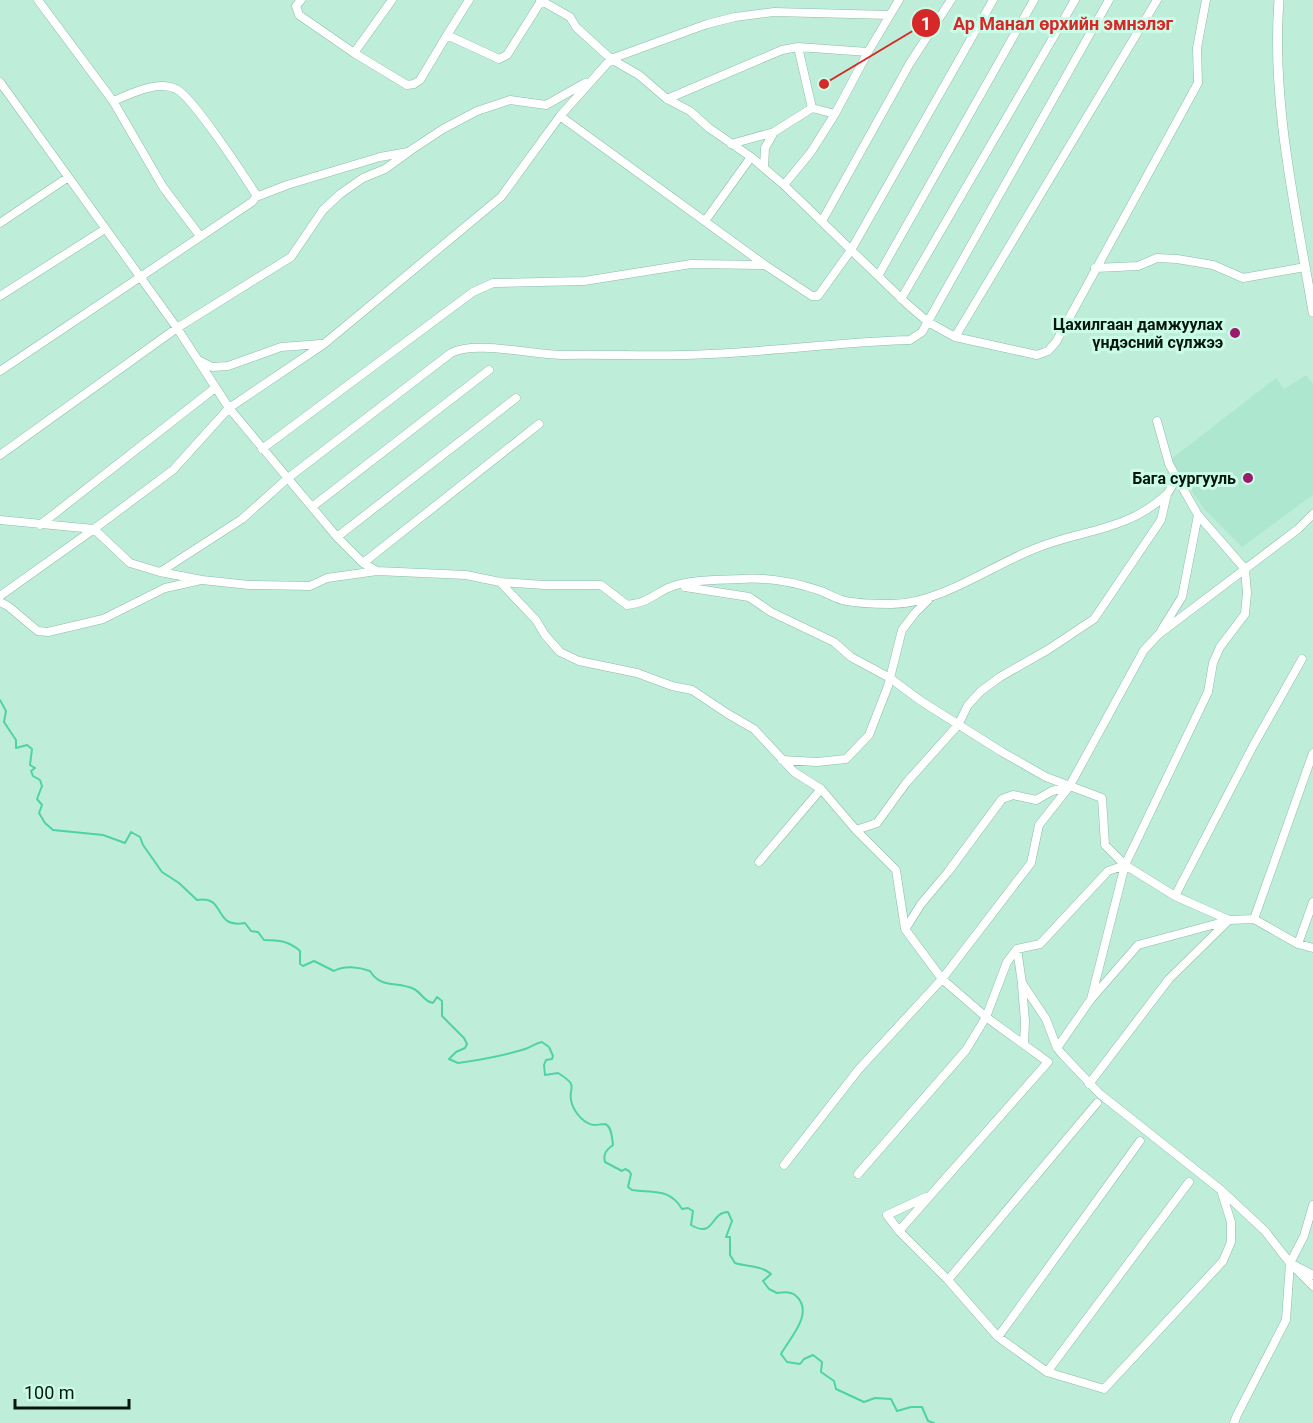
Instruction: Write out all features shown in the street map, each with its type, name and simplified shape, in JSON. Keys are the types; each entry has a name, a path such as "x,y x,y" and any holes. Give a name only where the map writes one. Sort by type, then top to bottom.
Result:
{"street":[{"path":"39,0 113,101 163,187 200,236"},
{"path":"301,0 296,6 299,15 406,85 420,80 469,0"},
{"path":"354,53 392,0"},
{"path":"447,35 499,59 507,55 540,0 570,17 576,27 610,59 639,75 667,99 690,111 709,128 751,157 784,185 901,299 928,322 955,336 1042,355 1056,342 1197,83 1197,48 1206,0"},
{"path":"784,185 811,152 835,114 899,0"},
{"path":"822,221 910,63 951,0"},
{"path":"560,116 765,266 812,296 818,296 851,250 993,0"},
{"path":"878,276 1034,0"},
{"path":"901,299 1075,0"},
{"path":"160,572 242,519 288,478 451,352 461,347 502,349 544,355 709,354 794,349 858,341 910,340 922,332 928,322 1109,0"},
{"path":"955,336 1157,0"},
{"path":"1279,0 1277,38 1283,118 1313,312"},
{"path":"0,596 172,470 229,408 324,344 501,197 560,116 610,59 707,24 735,17 774,12 890,15"},
{"path":"667,99 782,50 798,47 868,52"},
{"path":"798,47 812,108"},
{"path":"0,454 177,328 291,257 323,210 340,194 363,178 385,169 443,129 477,111 510,100 546,105 578,88 596,75"},
{"path":"1,86 177,328 229,408 336,537 363,563 377,571"},
{"path":"113,101 152,88 178,89 222,144 256,197"},
{"path":"731,144 774,132 812,108 835,114"},
{"path":"764,168 765,148 774,132"},
{"path":"0,371 252,202 256,197 287,185 380,157 410,151"},
{"path":"705,221 751,157"},
{"path":"0,223 67,178"},
{"path":"0,296 105,229"},
{"path":"1095,268 1138,266 1157,258 1177,259 1213,265 1243,278 1305,267"},
{"path":"262,449 473,292 493,283 584,281 691,264 765,266"},
{"path":"196,359 212,368 228,366 281,347 324,344"},
{"path":"312,507 489,370"},
{"path":"40,525 214,388"},
{"path":"336,537 516,398"},
{"path":"1091,999 1125,865 1208,692 1213,663 1220,647 1245,614 1247,593 1245,568 1198,515 1169,464 1157,422"},
{"path":"363,563 539,424"},
{"path":"0,520 94,529 130,563 160,572 202,580 249,585 310,586 327,578 377,571 466,575 500,582 601,585 627,605 644,603 668,588 682,584 742,578 797,585 842,600 908,604 985,573 1053,541 1107,529 1126,522 1157,504 1167,494 1177,478"},
{"path":"856,830 877,823 906,783 958,725 968,705 981,690 1094,619 1161,520 1167,494"},
{"path":"784,1166 859,1069 942,979 1031,863 1039,825 1069,787 1144,650 1159,634 1298,529 1313,514"},
{"path":"1159,634 1182,597 1198,515"},
{"path":"0,602 38,631 48,632 103,619 165,588 202,580"},
{"path":"500,582 536,620 560,652 579,661 637,673 672,686 692,690 754,729 794,772 821,789 856,830 896,870 905,929 942,979 986,1017 1048,1062 899,1231"},
{"path":"668,588 689,586 749,597 771,612 834,642 851,657 890,678 958,725 1046,777 1101,798 1105,845 1125,865 1175,896 1229,920"},
{"path":"781,760 817,762 846,759 869,735 890,678 902,630 932,596"},
{"path":"1175,896 1253,746 1302,658"},
{"path":"1254,919 1313,753"},
{"path":"905,929 921,904 948,872 1002,799 1013,795 1036,800 1052,791 1069,787"},
{"path":"759,862 821,789"},
{"path":"858,1174 966,1050 986,1017 1007,962 1017,949 1040,945 1108,871 1125,865"},
{"path":"1298,944 1313,902"},
{"path":"1057,1048 1091,999 1138,945 1229,920 1254,919 1298,944 1313,948"},
{"path":"1089,1083 1169,979 1229,920"},
{"path":"1017,949 1025,1021 1024,1044"},
{"path":"1022,983 1046,1019 1057,1048 1089,1083 1221,1190 1264,1231 1290,1263 1313,1286"},
{"path":"948,1280 1097,1103"},
{"path":"998,1337 1140,1141"},
{"path":"1047,1372 1189,1182"},
{"path":"931,1195 887,1215 899,1231 948,1280 998,1337 1047,1372 1104,1389 1223,1261 1232,1242 1231,1222 1221,1190"},
{"path":"1234,1423 1286,1320 1290,1263 1304,1236 1313,1205"},
{"path":"1290,1263 1313,1275"}],"shaded area":[{"name":"Бага сургууль","path":"1306,375 1313,384 1313,495 1242,547 1205,510 1170,460 1276,378 1284,389"}],"waterway":[{"path":"0,700 6,711 4,722 16,740 16,748 27,745 32,749 30,765 35,768 31,771 33,776 40,780 42,786 37,799 42,805 39,813 53,830 103,835 125,843 131,832 140,837 162,872 179,883 197,900 213,902 228,921 235,924 245,923 251,931 258,932 264,940 292,945 300,951 300,964 303,966 314,961 334,971 347,967 361,968 370,971 374,977 384,982 414,989 430,1002 433,1003 437,997 442,1001 442,1016 467,1044 449,1059 458,1063 508,1054 542,1042 549,1047 553,1056 552,1059 546,1060 545,1075 558,1073 569,1082 572,1087 572,1104 584,1121 595,1125 605,1124 609,1127 613,1145 606,1152 605,1162 622,1171 625,1169 629,1171 631,1174 628,1187 632,1190 660,1193 672,1198 682,1209 688,1208 693,1211 691,1225 699,1228 709,1227 718,1216 728,1212 732,1221 726,1237 730,1237 730,1255 735,1263 767,1271 771,1274 763,1281 769,1289 777,1293 791,1293 801,1302 803,1309 799,1325 781,1354 787,1362 800,1364 804,1359 813,1355 822,1362 821,1372 834,1381 836,1389 864,1402 875,1398 891,1399 897,1411 922,1407 928,1421 934,1423"}],"place":[{"name":"Ар Манал өрхийн эмнэлэг","path":"824,84"},
{"name":"Цахилгаан дамжуулах үндэсний сүлжээ","path":"1235,333"},
{"name":"Бага сургууль","path":"1248,478"}]}
